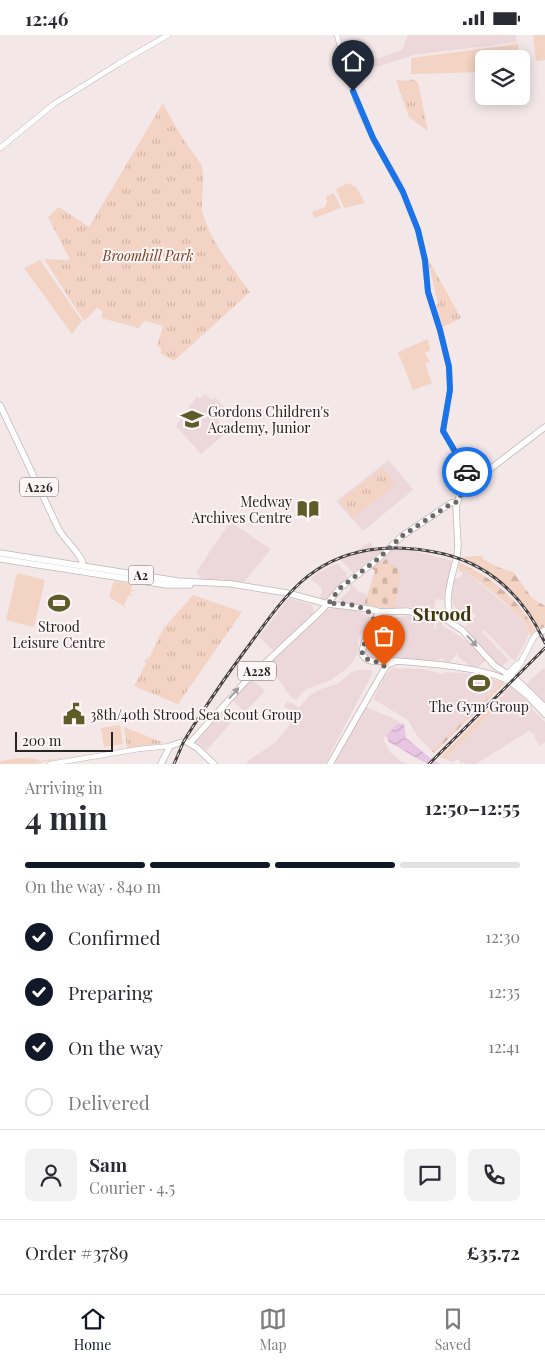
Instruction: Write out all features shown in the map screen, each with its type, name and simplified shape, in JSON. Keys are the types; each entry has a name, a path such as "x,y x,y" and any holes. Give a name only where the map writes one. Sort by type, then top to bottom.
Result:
{"main road":[{"path":"0,148 54,104 168,35"},
{"name":"A226","path":"0,405 59,530 64,539 82,559 83,568"},
{"name":"A228","path":"170,746 186,743 246,681 328,604 340,588 378,559 402,536 452,503 457,502 459,497 473,482 545,427"},
{"path":"454,623 449,614 449,589 457,559 457,502"},
{"name":"A2","path":"0,556 10,560 55,567 83,568"},
{"name":"A2","path":"0,556 21,556 175,586 198,583"},
{"path":"21,556 22,559 48,563 55,567"},
{"name":"A2","path":"99,571 123,572 198,583 243,585 328,604 377,610 380,612 407,611 443,619 454,623 489,660 545,707"},
{"path":"123,572 150,582"},
{"path":"312,600 316,608 316,616"},
{"path":"368,610 374,621"},
{"path":"380,612 366,637 362,653 366,659 376,661 384,666 382,673"},
{"path":"443,619 449,614"},
{"path":"510,678 533,640 542,633"},
{"path":"472,670 486,669 489,660"},
{"name":"A2","path":"376,661 472,670 510,678 545,714"},
{"path":"330,764 382,673 389,664 403,663"},
{"path":"186,743 204,754 214,764"},
{"path":"161,764 170,746"}],"street":[{"path":"337,35 346,71 358,106 373,138 401,188 417,228 424,256 428,292 449,367 450,390 443,431 473,482"},
{"path":"50,764 139,749 170,746"}],"shaded area":[{"path":"408,35 516,35 517,42 414,55 351,75 349,69 402,50"},
{"name":"Gordons Children's Academy, Junior","path":"205,394 212,400 215,397 228,411 218,420 228,431 201,454 176,426 197,396 200,399"},
{"path":"389,460 413,490 363,531 336,501"},
{"path":"230,522 271,549 243,583 201,579 196,572"},
{"path":"370,542 374,548 387,547 353,573 341,560"},
{"path":"393,550 411,550 454,561 444,600 436,599 433,614 410,607 395,608 395,602 379,563"},
{"path":"337,563 347,574 347,579 329,595 327,602 320,600 322,588 311,579 317,573"},
{"path":"464,570 515,612 530,632 516,660 513,660 484,630 482,632 509,660 502,667 474,639 465,627 476,616 469,610 463,616 453,605 454,579 461,577"},
{"path":"351,583 358,591 367,595 364,605 340,602 341,598 350,590"},
{"path":"289,598 312,605 314,613 334,608 354,610 370,616 369,626 358,638 359,651 349,667 331,680 305,690 296,700 290,696 267,663 277,654 259,637"},
{"path":"409,615 435,622 433,631 436,628 436,622 442,623 442,625 467,641 486,660 478,667 469,666 457,655 458,651 449,664 442,663 444,660 441,658 437,662 371,658 367,655 365,652 368,639 379,617 393,618"},
{"path":"392,668 423,669 443,674 445,672 473,674 487,679 487,681 500,684 432,751 417,736 408,720 373,699 385,675"},
{"path":"544,668 545,670 545,702 526,684"},
{"path":"372,670 373,672 325,764 246,764 250,759 276,742 297,715 284,706 287,702 299,708 311,694 337,684 352,672"},
{"path":"251,679 265,691 245,712 233,701"},
{"path":"511,686 532,706 531,708 545,722 545,742 540,746 534,737 535,735 529,731 476,764 465,764 464,762 461,764 458,759 453,762 445,759 502,700 503,693"},
{"path":"366,707 399,721 383,739 390,752 402,762 408,764 333,764"},
{"path":"220,712 231,723 206,751 194,741"}],"green space":[{"path":"533,35 545,35 545,60 536,61"},
{"path":"518,44 518,50 475,50 475,72 411,74 411,58"},
{"path":"412,79 418,82 428,131 409,117 396,80 409,81"},
{"name":"Broomhill Park","path":"163,103 201,165 203,171 202,208 211,235 250,292 174,361 160,353 162,349 157,346 163,326 145,321 138,328 101,318 103,311 97,308 84,321 44,259 70,260 48,217 59,207 89,227"},
{"path":"349,183 356,187 365,203 344,208 336,189"},
{"path":"334,193 341,208 314,218 312,212 325,207 327,202 326,196"},
{"path":"427,257 461,318 441,328 434,306 438,304"},
{"path":"40,260 82,321 72,334 24,268"},
{"path":"428,339 430,350 425,353 430,362 425,363 432,383 413,390 398,352"},
{"path":"383,468 396,484 353,518 340,501"},
{"path":"482,556 483,559 500,568 513,572 532,598 545,606 545,626 540,629 524,605 497,578 461,557"},
{"path":"386,559 401,572 395,608 382,609 364,605 375,571 371,568 379,561 382,563"},
{"path":"458,562 493,582 522,610 537,632 531,637 528,628 513,610 464,570 463,572 459,571"},
{"path":"17,573 45,580 34,627 6,620"},
{"path":"114,581 132,584 131,590 140,591 131,591 130,594 135,597 129,595 124,605 127,608 109,597"},
{"path":"193,595 242,612 178,704 134,686 146,664 144,660 149,658 163,629"},
{"path":"491,679 505,683 434,753 432,751 500,684 487,681 491,681"},
{"path":"500,697 503,700 445,759 440,757"},
{"path":"120,725 123,744 104,747 101,728"},
{"path":"124,727 164,743 127,748"},
{"path":"67,757 35,764 0,764 0,761 19,758 38,759 39,761"}],"water":[{"path":"398,723 404,724 406,738 434,761 441,764 428,764 389,742 386,735"}],"tunnel":[{"path":"539,636 543,634"}],"railway":[{"path":"174,764 190,731 239,659 278,607 301,582 317,570 351,554 387,548 406,548 425,550 461,559 492,576 505,587 528,612 545,643"},
{"path":"429,764 545,648"}],"way so far":[{"path":"384,666 376,661 366,659 362,654 366,637 374,621 374,617 368,610 328,604 340,588 378,559 402,536 452,503 457,502 459,497 473,482 467,472"}],"place":[{"name":"Gordons Children's Academy, Junior","path":"192,419"},
{"name":"Medway Archives Centre","path":"308,509"},
{"name":"Strood Leisure Centre","path":"59,603"},
{"name":"The Gym Group","path":"479,683"},
{"name":"38th/40th Strood Sea Scout Group","path":"74,714"}],"district":[{"name":"Strood","path":"442,613"}],"route":[{"path":"353,91 373,138 403,192 417,228 424,256 428,292 448,359 450,390 442,427 445,437 467,472"}]}
